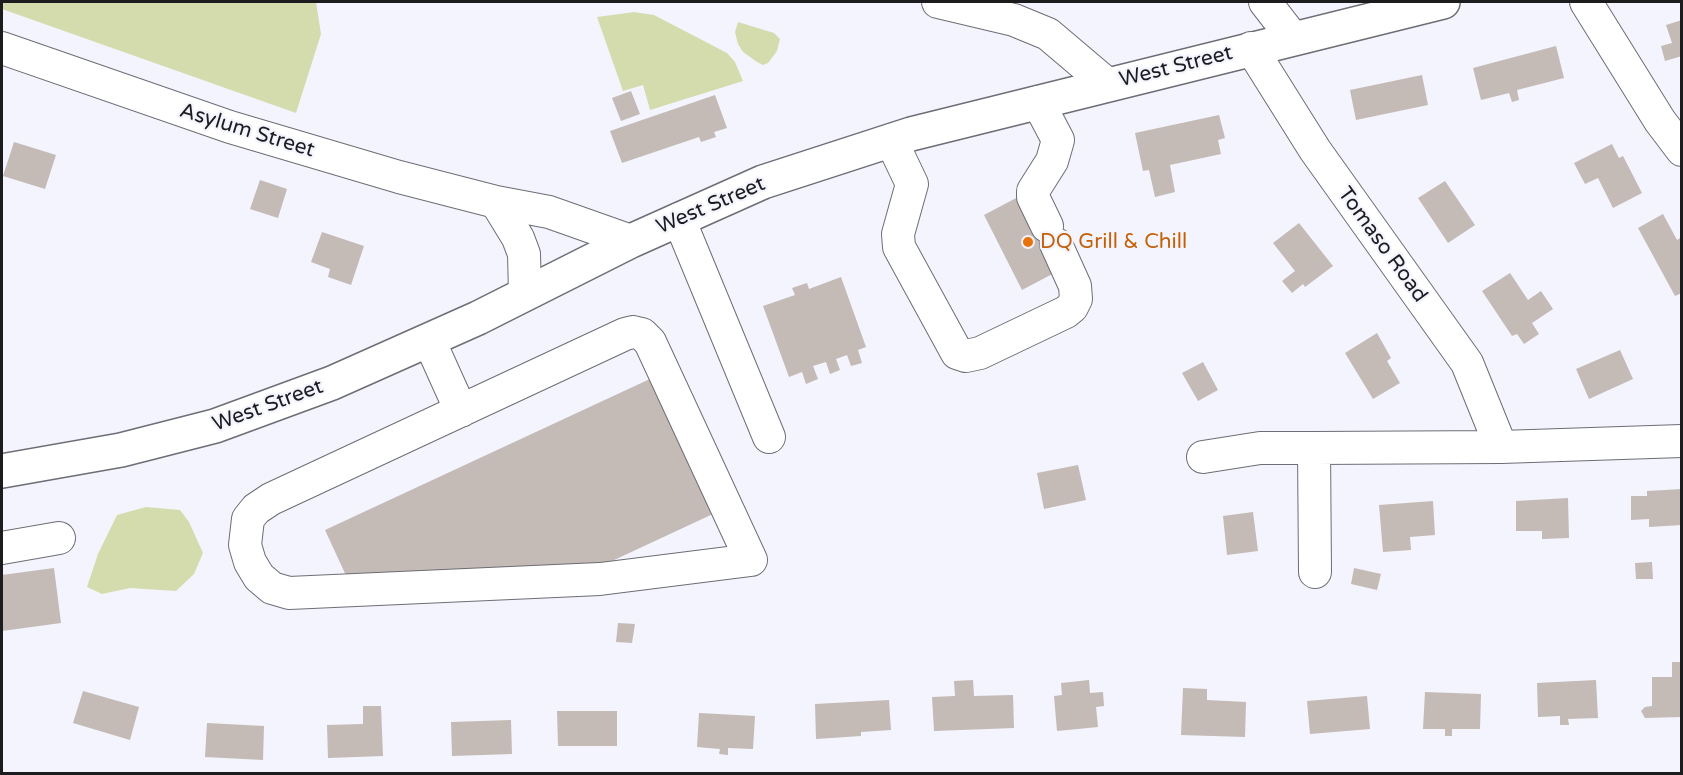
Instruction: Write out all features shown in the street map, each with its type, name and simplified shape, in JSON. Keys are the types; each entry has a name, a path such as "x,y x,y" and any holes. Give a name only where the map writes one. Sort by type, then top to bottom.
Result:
{"main road":[{"name":"West Street","path":"2,471 121,450 215,426 332,383 429,340 632,241 763,182 891,140 1251,48 1443,2"}],"street":[{"path":"938,2 1014,20 1048,34 1107,84"},
{"path":"1265,2 1293,38"},
{"path":"1586,2 1660,121 1682,150"},
{"name":"Asylum Street","path":"2,48 230,128 399,177 496,202 549,212 632,241"},
{"name":"Tomaso Road","path":"1251,48 1315,150 1467,363 1501,447"},
{"path":"891,140 912,184 898,234 899,247 957,353 966,356 980,353 1066,312 1076,299 1075,286 1033,197 1033,191 1052,161 1058,140 1038,102"},
{"path":"496,202 518,238 524,254 525,294"},
{"path":"680,219 769,437"},
{"path":"633,332 642,334 650,342 751,560 600,579 289,592 272,588 259,577 250,562 245,545 248,519 256,509 271,499 460,411 625,334 633,332"},
{"path":"429,340 460,411"},
{"path":"1203,457 1260,448 1501,447 1682,441"},
{"path":"1314,448 1315,572"},
{"path":"2,548 59,538"}],"green space":[{"path":"2,2 316,2 321,34 296,113 2,9"},
{"path":"634,12 654,15 727,53 735,62 743,81 650,110 643,85 623,91 597,17"},
{"path":"738,22 774,33 780,39 777,51 768,63 763,65 743,52 735,32"},
{"path":"146,507 180,510 189,522 203,553 194,574 176,591 130,588 102,594 87,587 98,554 117,515"}],"building":[{"path":"1682,20 1682,56 1665,61 1661,46 1672,43 1666,25"},
{"path":"1556,46 1564,78 1517,90 1519,100 1512,102 1509,93 1481,100 1473,68"},
{"path":"1422,75 1428,105 1356,120 1350,90"},
{"path":"631,91 640,114 621,121 612,98"},
{"path":"715,95 727,128 714,132 716,137 701,142 699,137 622,163 610,131"},
{"path":"1219,115 1225,138 1218,140 1221,154 1170,165 1175,192 1155,197 1149,170 1143,171 1135,133"},
{"path":"14,142 56,155 45,189 3,176"},
{"path":"1612,144 1619,158 1623,156 1642,193 1613,208 1598,178 1585,184 1574,163"},
{"path":"260,180 287,189 278,218 250,209"},
{"path":"1445,181 1475,225 1448,243 1418,198"},
{"name":"DQ Grill & Chill","path":"1020,196 1058,271 1022,290 984,215"},
{"path":"1663,214 1677,240 1682,237 1682,293 1675,296 1638,228"},
{"path":"1299,223 1333,266 1305,287 1303,284 1292,293 1282,281 1295,271 1273,243"},
{"path":"322,232 364,246 351,285 328,277 330,269 311,262"},
{"path":"1510,273 1528,300 1541,291 1553,309 1532,323 1539,334 1524,344 1517,334 1512,336 1482,291"},
{"path":"841,277 866,347 858,350 862,363 851,366 847,355 836,359 840,370 830,374 826,362 813,366 818,379 806,384 802,372 789,377 763,306 795,295 792,288 807,283 809,289"},
{"path":"1377,333 1391,358 1387,361 1400,383 1373,399 1345,353"},
{"path":"1620,350 1633,379 1589,399 1576,369"},
{"path":"1203,362 1218,390 1198,401 1182,373"},
{"path":"652,378 715,513 597,568 349,582 325,530"},
{"path":"1078,465 1086,500 1044,509 1037,473"},
{"path":"1682,489 1682,525 1649,527 1649,519 1631,520 1631,496 1647,496 1647,491"},
{"path":"1568,498 1569,538 1542,539 1542,531 1516,531 1516,501"},
{"path":"1433,501 1435,535 1410,537 1411,550 1383,552 1379,505"},
{"path":"1253,512 1258,551 1227,555 1223,516"},
{"path":"1652,562 1653,579 1636,579 1635,563"},
{"path":"54,568 61,623 2,631 2,575"},
{"path":"1354,568 1381,574 1377,590 1351,584"},
{"path":"618,623 635,624 632,643 616,642"},
{"path":"1672,662 1682,662 1682,717 1645,718 1641,711 1645,707 1652,706 1652,677 1672,677"},
{"path":"973,680 974,696 1013,695 1014,728 934,731 932,697 955,696 954,681"},
{"path":"1089,680 1090,693 1103,692 1104,706 1096,707 1098,727 1057,731 1054,696 1062,695 1061,683"},
{"path":"1596,680 1598,718 1568,719 1569,725 1560,725 1560,716 1538,717 1537,683"},
{"path":"1183,688 1207,689 1207,700 1246,702 1245,737 1181,735"},
{"path":"83,691 139,707 130,740 73,723"},
{"path":"1425,692 1481,694 1480,729 1452,729 1452,736 1445,736 1445,729 1423,729"},
{"path":"1367,696 1370,729 1310,734 1307,701"},
{"path":"889,700 891,730 861,732 861,736 816,739 815,704"},
{"path":"363,706 381,706 383,756 328,758 327,725 363,724"},
{"path":"557,711 617,711 617,746 558,746"},
{"path":"699,713 755,716 753,749 728,748 728,755 719,754 720,749 697,747"},
{"path":"511,720 512,754 452,756 451,722"},
{"path":"207,723 264,726 263,760 205,757"}],"place":[{"name":"DQ Grill & Chill","path":"1028,242"}]}
